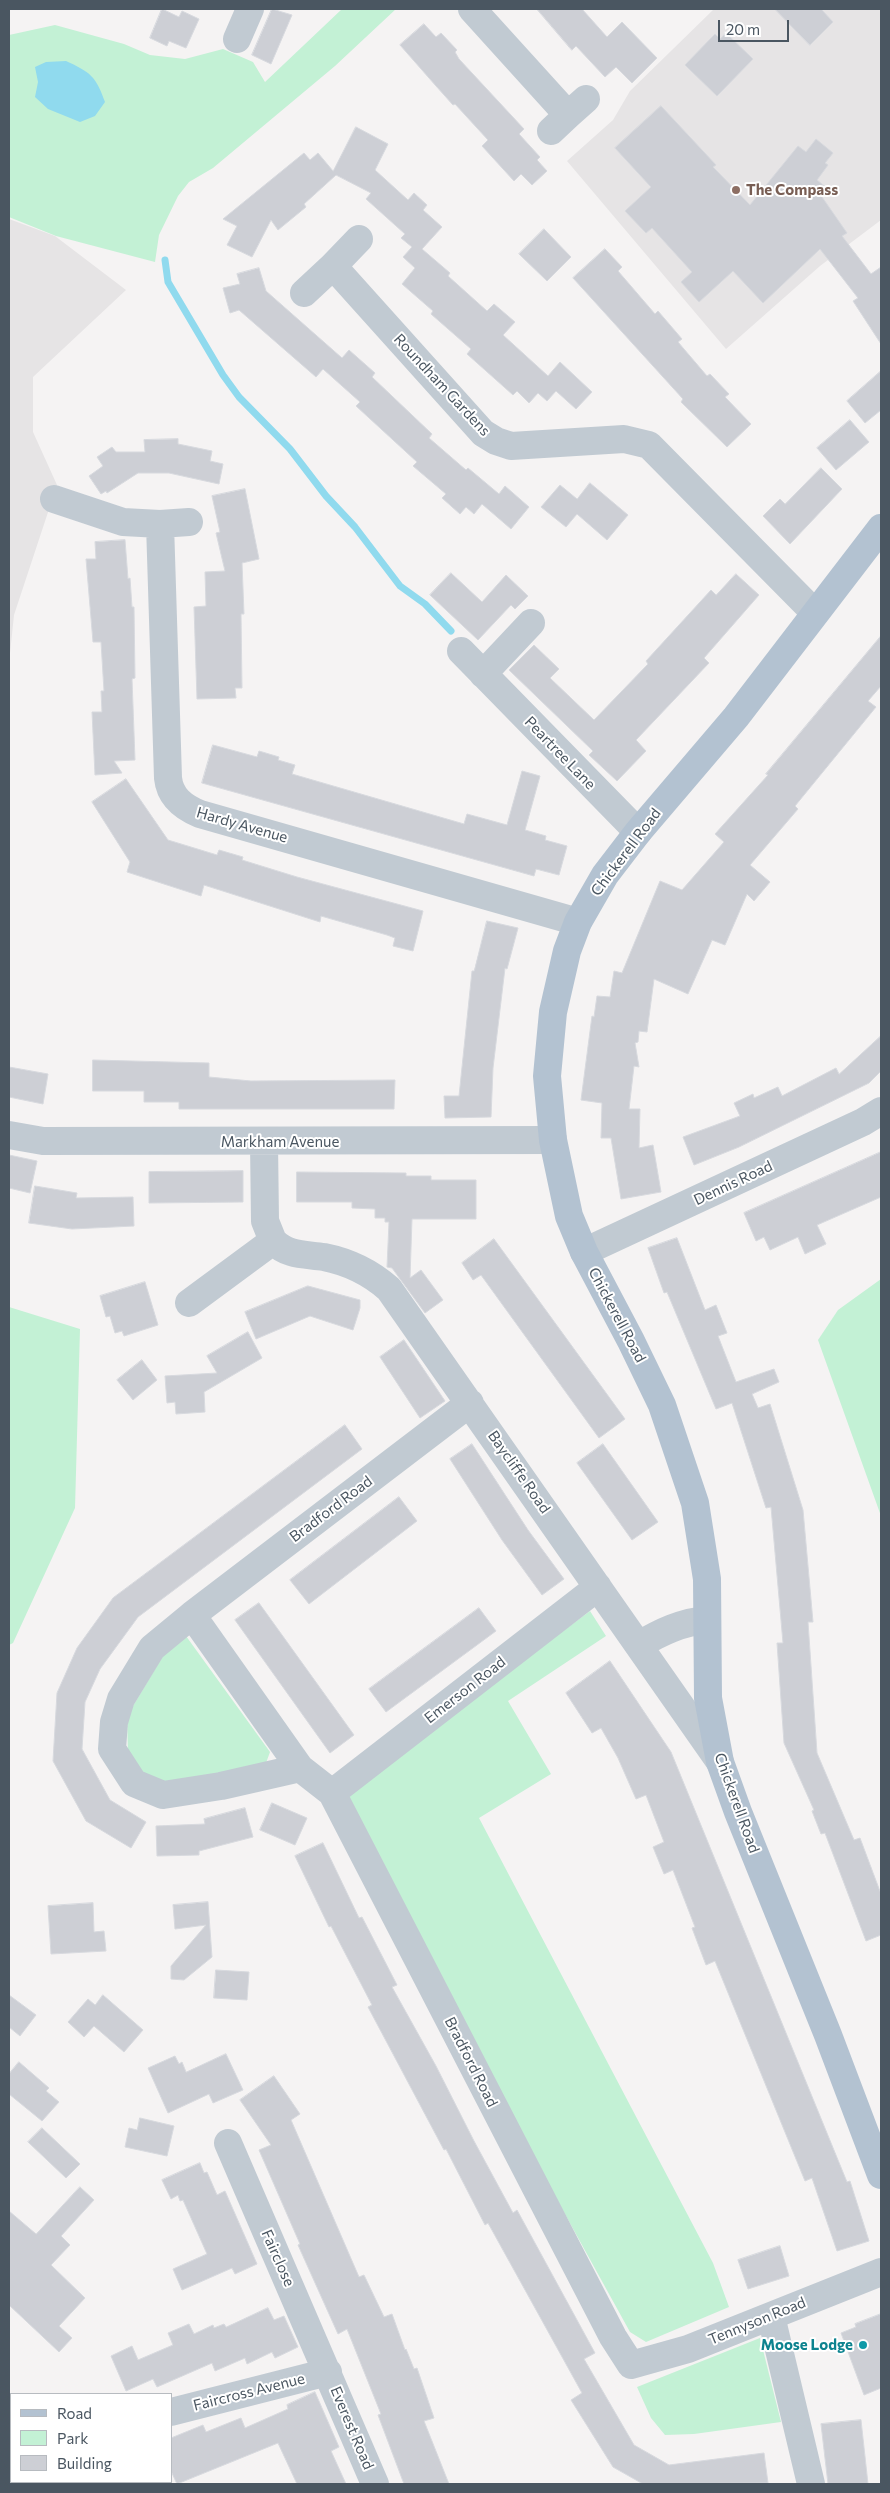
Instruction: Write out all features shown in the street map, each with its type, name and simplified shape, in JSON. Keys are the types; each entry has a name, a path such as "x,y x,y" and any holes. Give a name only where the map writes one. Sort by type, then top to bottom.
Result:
{"main road":[{"name":"Chickerell Road","path":"881,528 736,717 638,832 605,875 578,922 558,983 552,1020 547,1076 553,1140 569,1216 584,1252 647,1373 674,1436 700,1527 706,1579 708,1698 720,1762 881,2174"}],"street":[{"path":"237,39 250,9"},
{"path":"472,9 568,115"},
{"path":"304,293 360,239"},
{"name":"Roundham Gardens","path":"333,266 489,438 511,446 624,439 648,445 816,613"},
{"path":"54,499 123,522 160,524 189,522"},
{"name":"Hardy Avenue","path":"160,524 168,778 172,792 182,805 200,814 578,922"},
{"path":"482,674 531,622"},
{"name":"Peartree Lane","path":"461,651 638,832"},
{"name":"Dennis Road","path":"584,1252 863,1122 881,1111"},
{"name":"Markham Avenue","path":"9,1135 43,1141 553,1140"},
{"path":"189,1303 273,1241 265,1221 264,1142"},
{"name":"Baycliffe Road","path":"273,1241 286,1252 338,1261 364,1270 390,1290 720,1762"},
{"name":"Bradford Road","path":"300,1768 221,1786 163,1795 134,1783 112,1748 114,1722 121,1700 152,1648 192,1615 470,1403"},
{"name":"Emerson Road","path":"332,1793 598,1587"},
{"name":"Bradford Road","path":"192,1615 300,1768 332,1793 613,2337 631,2365"},
{"path":"639,1644 683,1624 707,1620"},
{"name":"Fairclose","path":"228,2143 328,2372"},
{"name":"Tennyson Road","path":"631,2365 688,2350 881,2272"},
{"path":"771,2316 811,2484"},
{"name":"Faircross Avenue","path":"172,2412 328,2372"},
{"name":"Everest Road","path":"328,2372 376,2484"}],"shaded area":[{"name":"The Compass","path":"714,9 881,9 881,220 820,266 726,349 567,161 613,120 630,91"},
{"path":"9,219 55,236 126,290 33,377 33,432 57,485 14,615 9,663"}],"green space":[{"path":"342,9 396,9 335,66 213,168 189,182 178,196 159,235 155,262 56,236 9,217 9,35 55,25 124,44 150,55 185,59 223,49 253,62 265,82"},
{"path":"881,1279 881,1516 818,1340 838,1310"},
{"path":"9,1307 80,1329 75,1508 13,1643 9,1645"},
{"path":"590,1611 606,1636 508,1701 551,1774 479,1818 713,2263 729,2307 646,2342 630,2332 336,1799"},
{"path":"186,1636 270,1752 266,1763 172,1783 147,1777 128,1755 127,1716 164,1654"},
{"path":"760,2338 781,2422 694,2434 665,2435 651,2418 637,2387"}],"water":[{"path":"66,61 81,68 91,76 105,102 95,116 80,122 48,109 35,97 38,82 35,67 46,62"}],"building":[{"path":"162,9 179,17 182,11 199,19 186,48 169,41 167,46 150,38"},
{"path":"272,9 292,15 271,64 252,55"},
{"path":"537,9 582,9 607,37 622,22 657,58 632,83 616,67 605,77 576,46 572,50"},
{"path":"775,9 821,9 833,22 810,45"},
{"path":"424,24 436,37 441,33 457,50 455,52 459,59 524,129 519,134 540,157 537,160 547,171 532,185 521,174 514,181 482,146 488,140 455,104 453,105 400,45"},
{"path":"726,33 753,59 717,96 685,65 715,34 720,39"},
{"path":"661,106 716,165 713,167 750,205 798,146 806,152 816,139 833,153 825,163 828,165 817,180 828,189 822,197 847,233 842,236 871,274 881,267 881,344 853,301 858,298 820,249 763,303 733,271 699,302 681,282 692,272 652,228 646,233 625,211 651,187 615,148"},
{"path":"356,127 388,144 375,170 408,200 414,193 427,205 423,210 442,227 422,249 450,273 448,276 487,311 494,304 515,322 503,335 548,376 560,362 592,392 576,409 556,391 547,401 538,393 529,403 517,391 513,395 467,354 471,349 431,314 433,311 402,284 415,268 403,257 412,247 401,238 405,234 366,199 371,193 336,175 304,204 306,207 278,230 271,220 252,257 227,245 237,226 223,219 304,153 310,160 318,153 333,171"},
{"path":"544,229 571,257 547,281 519,254"},
{"path":"605,249 622,267 618,271 655,314 658,311 682,339 678,342 707,376 710,374 729,394 725,397 751,424 727,447 681,402 683,399 573,278"},
{"path":"259,268 266,291 342,358 349,350 375,373 372,377 432,434 429,438 466,470 468,468 499,494 505,486 529,507 511,529 482,504 474,514 466,507 460,514 442,498 446,494 413,466 417,462 356,406 360,402 323,369 316,377 239,310 230,313 223,288 240,284 237,274"},
{"path":"881,371 881,410 865,423 847,401"},
{"path":"850,420 869,442 836,470 817,448"},
{"path":"178,439 178,444 212,451 210,461 223,464 219,484 169,473 138,473 107,493 106,491 101,494 89,476 103,466 97,457 112,447 116,452 145,452 144,440"},
{"path":"821,468 842,489 790,544 763,516 780,499 785,504"},
{"path":"590,483 628,515 607,540 577,514 566,527 541,507 560,485 577,499"},
{"path":"245,489 259,559 242,563 244,614 241,614 242,688 235,688 236,698 197,699 194,607 206,606 205,572 225,571 216,533 220,532 212,496"},
{"path":"125,540 128,579 130,578 132,607 134,607 135,678 132,679 135,760 114,761 122,773 95,775 92,712 102,712 101,691 104,691 101,642 93,642 86,559 96,559 95,542"},
{"path":"451,573 482,602 506,575 528,596 515,609 511,605 478,640 430,595"},
{"path":"736,574 759,595 704,658 709,663 636,740 646,751 617,781 589,755 593,751 509,670 534,645 559,669 550,678 594,720 648,664 646,661 711,590 716,595"},
{"path":"881,636 881,686 868,701 876,707 795,806 798,809 750,865 770,882 754,901 747,894 725,945 712,940 688,994 654,979 647,1032 639,1031 638,1042 635,1043 639,1067 634,1066 629,1109 640,1109 639,1148 653,1145 661,1192 621,1199 611,1138 601,1138 602,1103 581,1100 592,1016 594,1017 597,996 610,997 614,971 622,973 660,881 682,890 724,842 715,834 768,775 766,774"},
{"path":"213,745 257,757 259,751 279,757 278,760 295,765 292,774 464,824 467,814 507,825 522,771 540,776 525,830 546,836 545,840 567,846 559,875 536,869 534,876 202,783"},
{"path":"126,779 168,840 217,855 219,850 243,857 242,860 297,877 423,911 413,951 393,946 395,938 321,916 320,922 204,885 201,896 127,872 130,862 92,802"},
{"path":"487,921 518,928 507,969 505,968 493,1068 491,1117 445,1118 444,1096 459,1096 472,971 474,971"},
{"path":"881,1036 881,1071 869,1083 739,1147 694,1165 683,1137 740,1116 734,1103 753,1094 754,1098 778,1087 782,1096 836,1068 839,1074"},
{"path":"93,1060 209,1063 209,1077 251,1081 395,1080 394,1109 179,1109 179,1102 144,1102 144,1091 93,1091"},
{"path":"9,1067 48,1074 43,1104 9,1097"},
{"path":"881,1152 881,1197 817,1225 826,1244 805,1254 798,1237 770,1250 764,1237 756,1241 744,1213"},
{"path":"9,1155 37,1161 30,1193 9,1188"},
{"path":"243,1171 243,1202 149,1203 149,1172"},
{"path":"297,1172 406,1173 406,1176 431,1176 431,1180 476,1180 476,1219 412,1219 410,1278 421,1270 443,1300 425,1313 392,1268 387,1267 389,1222 385,1222 385,1218 375,1218 375,1209 352,1208 352,1202 297,1202"},
{"path":"35,1186 77,1193 76,1198 133,1197 134,1226 72,1229 29,1223"},
{"path":"677,1238 705,1310 716,1305 727,1333 718,1336 736,1382 774,1369 779,1382 752,1394 758,1408 770,1404 803,1510 813,1622 808,1622 817,1753 854,1840 860,1838 881,1894 881,1935 866,1941 825,1833 821,1834 812,1811 814,1810 784,1743 777,1643 783,1643 771,1507 766,1508 732,1403 716,1409 667,1292 664,1293 648,1248"},
{"path":"494,1239 625,1419 599,1438 481,1275 473,1280 462,1263"},
{"path":"145,1282 158,1325 124,1336 122,1331 115,1333 110,1316 106,1317 100,1296"},
{"path":"308,1286 360,1300 360,1308 353,1330 310,1316 256,1339 245,1312"},
{"path":"248,1332 262,1358 204,1392 205,1412 176,1414 175,1402 167,1403 165,1376 217,1373 207,1356"},
{"path":"404,1340 445,1401 420,1418 380,1357"},
{"path":"142,1360 157,1380 133,1400 117,1380"},
{"path":"345,1425 362,1449 138,1617 100,1669 85,1702 82,1749 110,1800 146,1822 131,1848 86,1821 53,1761 57,1693 77,1648 113,1598"},
{"path":"472,1444 528,1530 564,1579 542,1595 502,1540 450,1459"},
{"path":"603,1444 658,1522 632,1540 577,1463"},
{"path":"399,1497 417,1521 309,1604 290,1580"},
{"path":"259,1603 354,1735 330,1753 235,1620"},
{"path":"479,1608 496,1631 386,1712 369,1689"},
{"path":"610,1661 671,1752 847,2182 850,2181 869,2241 837,2251 812,2178 805,2181 715,1961 706,1965 692,1928 695,1927 673,1870 664,1874 653,1847 664,1842 646,1795 636,1799 618,1758 601,1728 592,1733 566,1693"},
{"path":"272,1803 307,1818 295,1845 260,1830"},
{"path":"245,1808 253,1837 199,1851 199,1855 157,1856 156,1826 205,1824 204,1819"},
{"path":"323,1843 359,1918 362,1917 397,1985 392,1987 436,2066 474,2141 513,2213 517,2210 595,2353 584,2359 634,2445 669,2465 764,2453 768,2483 643,2484 613,2467 571,2400 582,2393 488,2223 485,2225 446,2149 444,2150 368,2007 372,2005 331,1926 329,1927 295,1856"},
{"path":"208,1902 212,1957 184,1980 171,1979 171,1966 206,1925 175,1929 173,1905"},
{"path":"93,1903 94,1932 104,1931 106,1951 51,1954 48,1906"},
{"path":"216,1970 249,1972 247,2000 214,1998"},
{"path":"9,1995 36,2015 20,2036 9,2027"},
{"path":"103,1995 143,2030 124,2052 94,2026 84,2037 68,2022 88,1999 95,2005"},
{"path":"226,2054 243,2090 213,2103 209,2094 168,2113 148,2068 175,2056 179,2064 182,2062 186,2072"},
{"path":"19,2062 49,2088 46,2091 59,2102 42,2121 9,2094 9,2074"},
{"path":"274,2076 300,2114 291,2120 359,2277 364,2275 384,2317 392,2314 405,2350 414,2369 417,2368 434,2418 424,2421 449,2484 404,2484 378,2415 381,2414 347,2329 338,2334 298,2245 300,2244 259,2150 271,2145 240,2100"},
{"path":"140,2118 174,2126 167,2156 125,2147 129,2128 137,2130"},
{"path":"42,2128 80,2164 66,2178 28,2142"},
{"path":"200,2163 204,2173 207,2172 217,2195 225,2191 257,2264 235,2274 232,2268 182,2290 173,2269 207,2254 183,2200 180,2201 178,2195 171,2199 162,2180"},
{"path":"80,2187 94,2200 61,2236 70,2245 51,2265 85,2298 59,2326 72,2338 59,2352 9,2305 9,2211 36,2234"},
{"path":"780,2246 789,2276 748,2289 738,2260"},
{"path":"268,2308 274,2320 284,2316 298,2347 275,2358 272,2352 247,2364 245,2358 215,2371 212,2363 157,2387 153,2379 126,2391 111,2356 132,2346 138,2360 173,2345 168,2333 189,2324 194,2334 213,2325 214,2328 224,2324 226,2327"},
{"name":"Moose Lodge","path":"881,2314 881,2388 864,2395 841,2333 856,2327 855,2324"},
{"path":"315,2392 339,2447 331,2451 346,2484 297,2484 278,2443 177,2484 172,2473 172,2438 203,2425 206,2432 241,2418 245,2428 288,2409 287,2405"},
{"path":"861,2420 868,2484 828,2484 821,2424"}],"waterway":[{"path":"165,260 168,282 223,375 239,397 290,449 326,496 355,527 400,586 425,604 451,631"}],"place":[{"name":"The Compass","path":"736,190"},
{"name":"Moose Lodge","path":"863,2345"}]}
